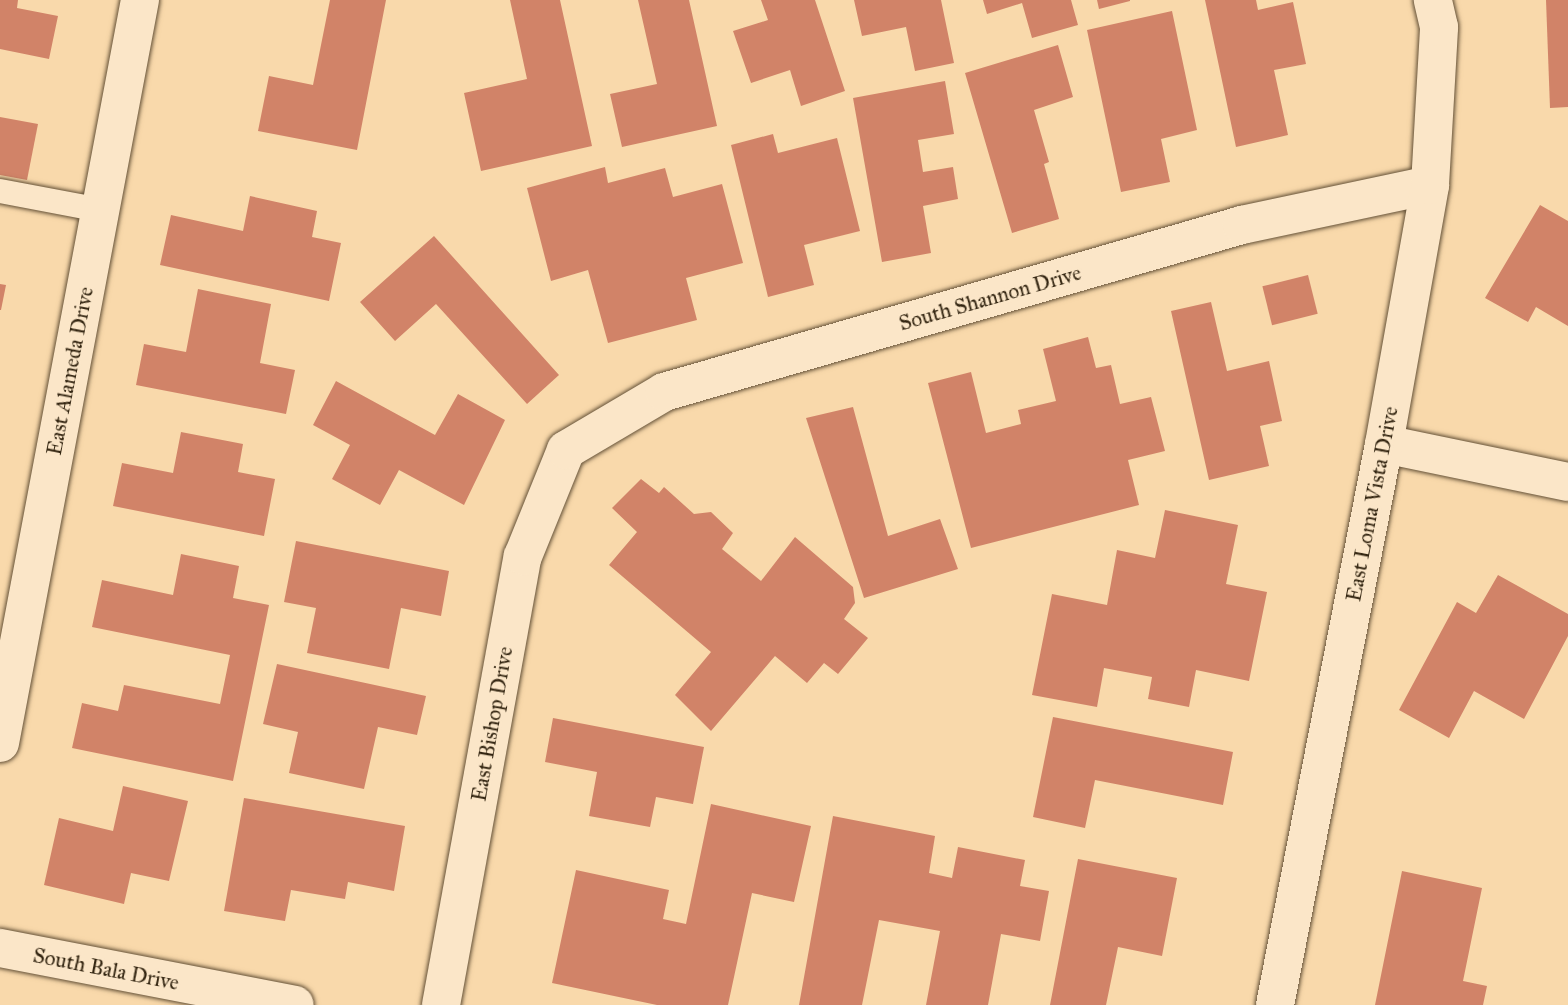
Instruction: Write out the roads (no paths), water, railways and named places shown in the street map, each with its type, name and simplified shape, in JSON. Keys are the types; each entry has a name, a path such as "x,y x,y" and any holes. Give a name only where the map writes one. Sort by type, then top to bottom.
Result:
{"street":[{"name":"East Alameda Drive","path":"0,743 140,0"},
{"name":"East Loma Vista Drive","path":"1275,1005 1384,444 1430,185 1439,27 1433,0"},
{"name":"South Shannon Drive","path":"566,450 664,392 1242,225 1430,185"},
{"path":"1384,444 1568,482"},
{"name":"East Bishop Drive","path":"441,1005 523,556 566,450"},
{"name":"South Bala Drive","path":"0,948 295,1005"}],"lane":[{"path":"0,191 101,210"}]}
